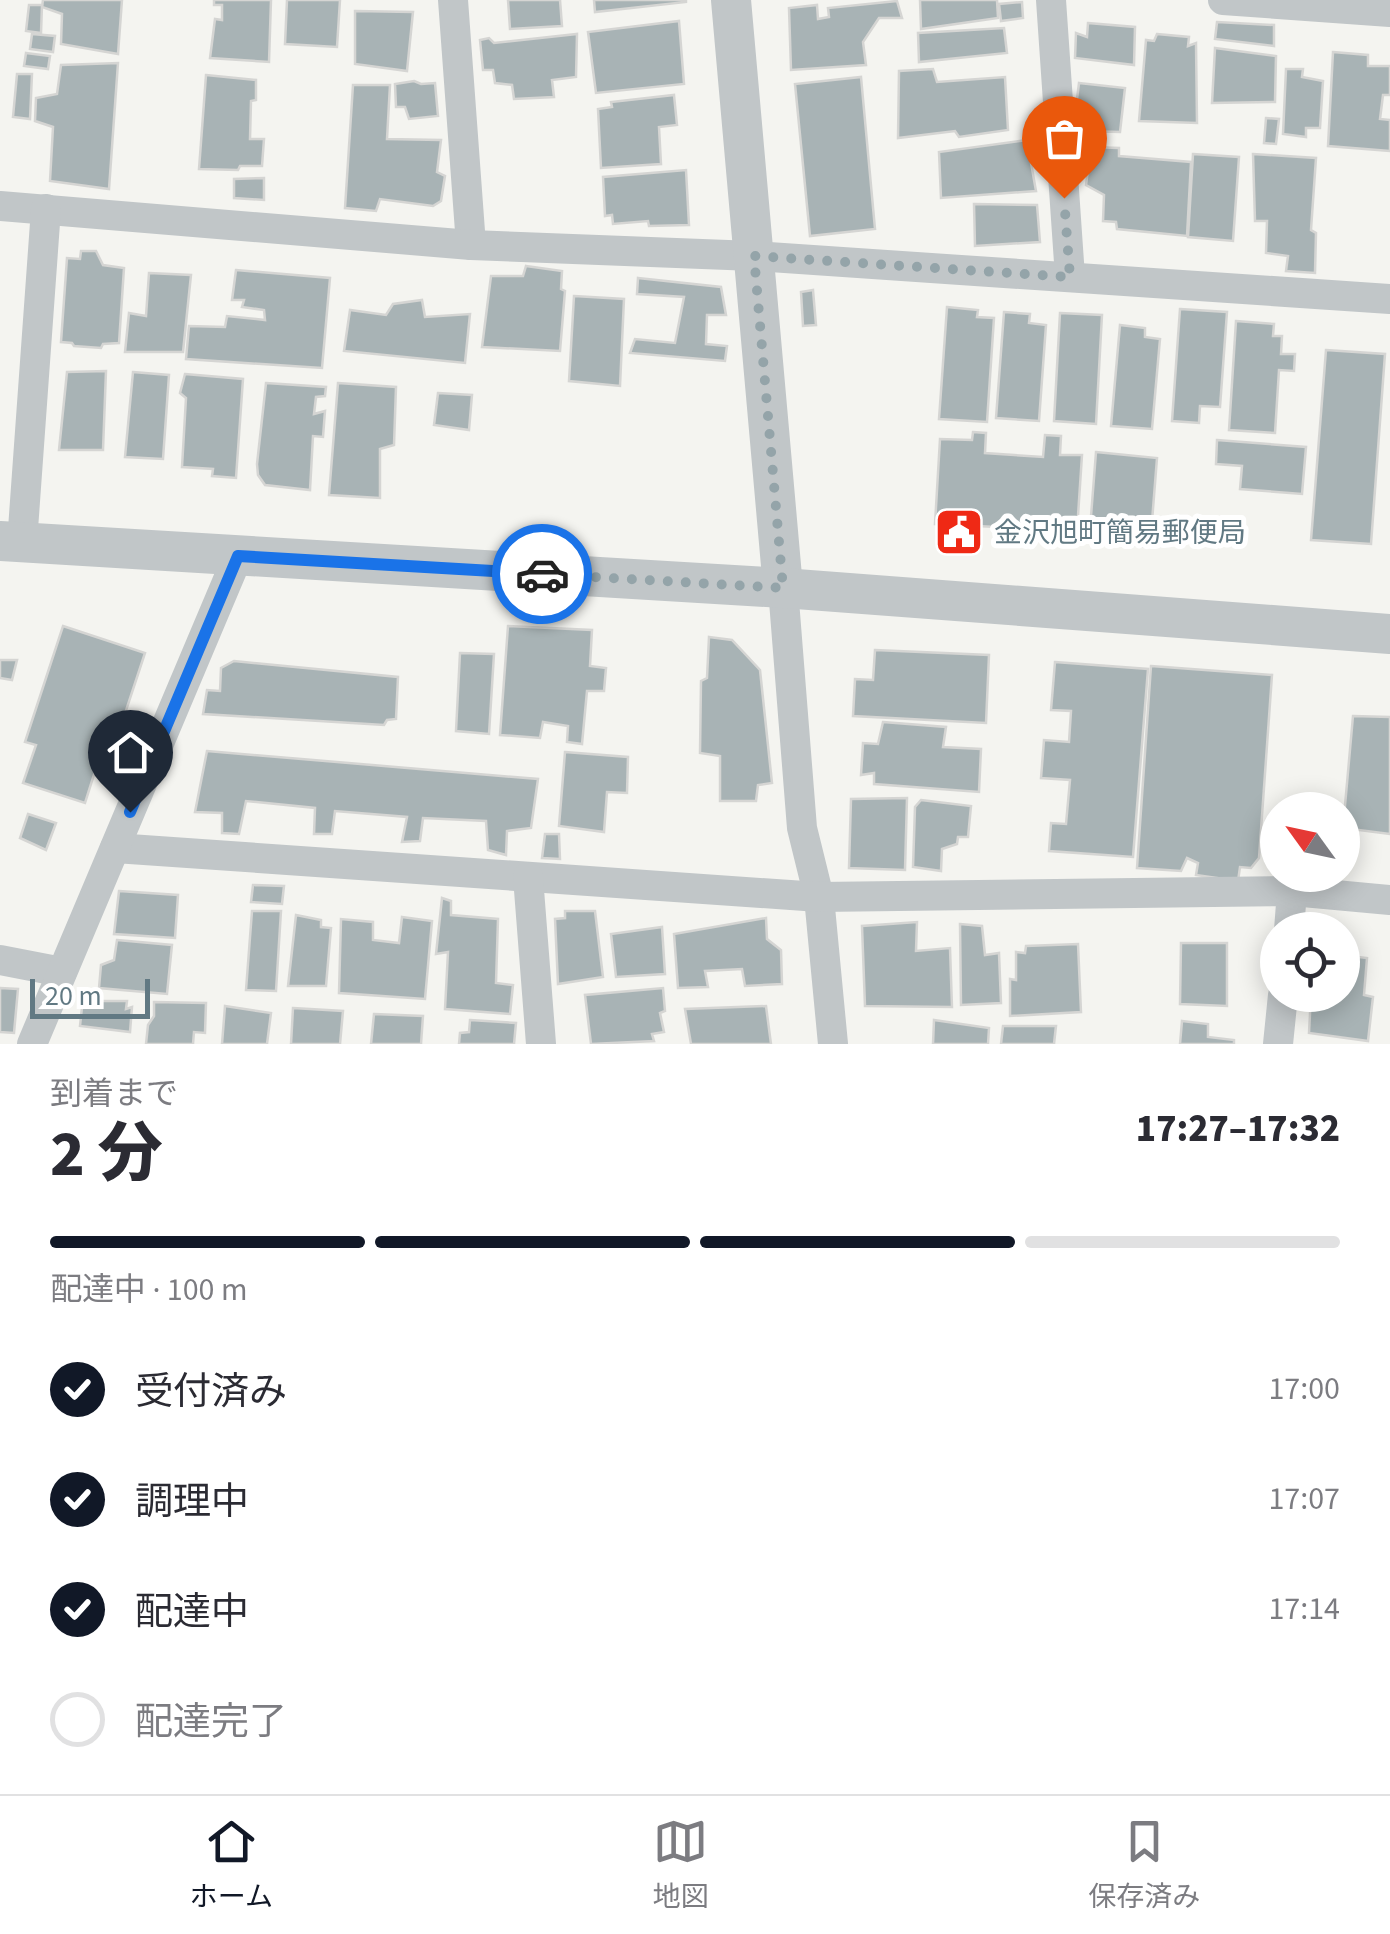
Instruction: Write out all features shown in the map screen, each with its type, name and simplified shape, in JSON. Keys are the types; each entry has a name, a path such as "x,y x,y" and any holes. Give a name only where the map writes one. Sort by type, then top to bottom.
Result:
{"street":[{"path":"453,0 471,245"},
{"path":"731,0 802,828 818,897 833,1044"},
{"path":"1051,0 1070,277"},
{"path":"1223,0 1390,12"},
{"path":"0,206 471,245 754,256 1390,299"},
{"path":"46,210 11,542 783,588 1390,634"},
{"path":"32,1044 238,556"},
{"path":"115,848 818,897 1260,891"},
{"path":"528,877 541,1044"},
{"path":"1303,892 1390,900"},
{"path":"0,960 62,972"},
{"path":"1278,1044 1281,1012"}],"building":[{"path":"43,0 122,0 118,54 61,44 62,14 42,7"},
{"path":"214,0 271,0 269,62 210,58 215,19 222,20 222,5 214,5"},
{"path":"287,0 340,0 337,47 285,44"},
{"path":"508,0 560,0 562,26 510,29"},
{"path":"594,0 686,0 686,2 595,12"},
{"path":"920,0 997,0 998,18 921,29"},
{"path":"897,1 902,18 879,18 863,42 866,65 791,70 789,8 817,5 818,19 829,17 828,8"},
{"path":"1022,2 1023,18 1001,21 999,4"},
{"path":"29,5 42,5 41,33 26,31"},
{"path":"355,11 413,12 407,71 355,64"},
{"path":"679,21 684,84 596,93 588,32"},
{"path":"1217,22 1274,25 1274,46 1215,39"},
{"path":"1088,23 1135,27 1134,65 1075,58 1076,33 1087,37"},
{"path":"1004,28 1007,53 919,62 918,33"},
{"path":"32,34 55,36 53,52 30,49"},
{"path":"577,34 576,77 552,80 554,97 514,99 512,85 495,83 493,70 483,70 480,40 489,38 494,43"},
{"path":"1157,34 1189,37 1188,46 1196,43 1197,123 1139,121 1146,40 1154,41"},
{"path":"1215,48 1276,56 1275,102 1212,103"},
{"path":"1333,52 1368,55 1368,66 1390,66 1390,95 1383,95 1380,119 1390,120 1390,151 1328,146"},
{"path":"26,53 50,56 48,69 24,66"},
{"path":"118,63 109,189 50,181 53,127 35,121 36,98 57,94 61,65"},
{"path":"933,69 937,82 1005,77 1008,130 959,137 955,131 898,138 899,71"},
{"path":"1286,69 1303,69 1302,77 1323,81 1320,128 1306,128 1306,137 1283,134"},
{"path":"17,74 32,74 30,119 13,117"},
{"path":"206,75 256,80 250,139 264,139 262,166 199,169"},
{"path":"861,77 875,229 810,236 795,84"},
{"path":"435,83 438,116 409,119 405,107 396,107 395,84"},
{"path":"1079,83 1125,88 1120,132 1083,131 1085,114 1075,115"},
{"path":"353,85 390,85 387,139 441,140 437,172 445,176 441,201 433,206 380,199 376,211 345,208"},
{"path":"674,95 677,125 659,127 661,164 601,168 598,109 612,107 611,102"},
{"path":"1266,118 1279,119 1276,144 1264,143"},
{"path":"1027,140 1036,191 941,198 939,152"},
{"path":"1091,147 1119,148 1119,156 1191,162 1187,236 1117,229 1116,222 1103,221 1104,195 1086,185"},
{"path":"1193,154 1239,157 1233,241 1188,237"},
{"path":"1253,154 1316,158 1311,230 1316,233 1315,273 1286,271 1288,256 1266,253 1267,221 1255,221"},
{"path":"686,170 689,225 649,226 648,221 613,224 612,215 605,216 603,177"},
{"path":"264,178 264,200 234,198 234,179"},
{"path":"974,204 1037,205 1040,242 975,246"},
{"path":"81,251 96,251 103,265 124,268 119,343 103,344 101,348 61,342 67,258 80,259"},
{"path":"526,266 562,271 561,289 565,291 560,351 482,347 491,276 523,276"},
{"path":"236,270 330,278 322,368 186,359 189,326 225,327 227,316 265,320 264,310 242,307 244,300 232,300"},
{"path":"149,273 191,275 183,352 125,352 129,313 146,316"},
{"path":"638,278 721,287 726,315 707,315 706,344 727,346 725,361 630,353 635,339 675,343 684,297 637,294"},
{"path":"813,290 816,325 803,326 801,292"},
{"path":"574,296 624,299 620,386 569,381"},
{"path":"422,300 425,317 470,314 465,363 344,351 350,310 386,315 393,304"},
{"path":"947,307 978,310 977,317 994,318 987,422 939,419"},
{"path":"1180,309 1227,312 1220,407 1200,406 1199,423 1172,421"},
{"path":"1004,312 1030,314 1029,323 1046,325 1039,421 996,418"},
{"path":"1060,313 1102,315 1096,424 1054,421"},
{"path":"1236,321 1274,324 1273,336 1282,336 1281,354 1295,354 1294,371 1279,370 1275,433 1229,430"},
{"path":"1120,325 1145,328 1145,337 1160,339 1152,429 1111,426"},
{"path":"1326,350 1385,354 1371,544 1311,540"},
{"path":"106,371 103,450 59,450 67,372"},
{"path":"133,372 169,375 163,459 125,457"},
{"path":"185,374 243,379 236,478 212,476 213,469 182,467 186,398 180,393"},
{"path":"266,383 326,387 325,396 316,397 314,414 325,411 323,437 313,436 310,490 265,485 258,475"},
{"path":"338,383 396,387 394,445 380,449 380,498 329,495"},
{"path":"438,393 472,395 469,430 434,425"},
{"path":"973,432 986,433 985,453 1043,457 1045,435 1061,436 1060,455 1082,455 1077,531 935,524 940,439 972,440"},
{"path":"1217,440 1306,447 1302,494 1240,489 1242,466 1216,464"},
{"path":"1096,452 1157,458 1150,547 1089,542"},
{"path":"63,626 145,653 107,768 97,765 85,803 23,783 36,745 25,742"},
{"path":"508,626 592,630 590,666 606,668 604,691 587,691 582,744 567,742 568,726 543,722 540,738 500,735"},
{"path":"709,637 732,640 760,670 772,783 758,785 756,801 720,801 720,756 700,753 701,681 707,678"},
{"path":"875,650 989,655 986,723 853,716 855,679 873,680"},
{"path":"460,653 494,654 489,734 456,731"},
{"path":"0,660 17,660 12,680 0,678"},
{"path":"234,661 398,677 396,719 387,720 384,725 203,714 207,690 220,691 221,668"},
{"path":"1055,662 1148,669 1133,857 1049,851 1051,823 1066,824 1070,780 1041,778 1044,740 1069,742 1071,711 1051,710"},
{"path":"1151,666 1272,675 1264,792 1260,792 1259,858 1251,868 1240,867 1238,881 1196,875 1198,863 1187,858 1181,871 1137,868"},
{"path":"1353,716 1390,717 1390,834 1360,830 1360,792 1346,792"},
{"path":"883,722 946,727 943,747 981,749 979,792 874,784 874,773 861,775 863,743 878,744"},
{"path":"207,751 538,779 531,828 507,831 506,855 488,850 486,821 423,818 420,841 402,842 407,817 335,811 332,834 314,834 315,808 246,801 239,834 222,833 222,813 195,812"},
{"path":"565,752 628,757 627,793 607,792 604,832 559,826"},
{"path":"907,798 905,870 849,868 851,799"},
{"path":"921,800 971,806 968,837 958,837 957,844 942,849 941,871 913,867 915,807"},
{"path":"28,814 56,823 46,850 20,838"},
{"path":"545,834 559,834 560,859 542,858"},
{"path":"253,885 284,886 282,904 251,902"},
{"path":"119,891 178,895 175,938 114,934"},
{"path":"442,898 451,901 451,915 498,919 496,983 513,985 510,1014 445,1009 448,952 436,954"},
{"path":"252,911 281,911 276,991 246,990"},
{"path":"565,911 595,911 603,977 558,984 555,919 565,918"},
{"path":"296,915 321,920 321,927 331,928 326,986 288,986"},
{"path":"402,917 432,921 425,999 339,993 341,919 373,922 373,940 399,943"},
{"path":"766,918 767,939 781,950 782,984 745,986 742,969 705,971 708,987 678,988 674,934"},
{"path":"917,922 916,951 950,948 952,1007 865,1006 862,926"},
{"path":"960,924 982,926 985,955 999,953 1001,1003 961,1005"},
{"path":"662,927 665,974 616,977 611,934"},
{"path":"117,940 172,945 167,994 99,988 101,965 114,960"},
{"path":"1181,943 1227,943 1227,1006 1180,1004"},
{"path":"1078,944 1081,1012 1010,1016 1010,979 1016,980 1016,952 1025,953 1026,946"},
{"path":"1360,957 1367,958 1364,995 1373,997 1368,1041 1309,1033 1310,1012 1360,1012"},
{"path":"0,988 18,989 14,1033 0,1032"},
{"path":"663,988 665,1011 660,1013 664,1032 652,1034 654,1041 591,1044 585,995"},
{"path":"97,1001 127,1001 126,1009 132,1007 130,1032 80,1026 82,1007 96,1005"},
{"path":"154,1002 206,1003 205,1033 194,1032 193,1044 146,1044"},
{"path":"225,1006 271,1013 267,1044 222,1044"},
{"path":"766,1006 771,1044 691,1044 685,1009"},
{"path":"293,1008 343,1011 340,1044 291,1044"},
{"path":"374,1014 423,1016 421,1044 371,1044"},
{"path":"470,1020 516,1023 514,1044 459,1044 460,1033 469,1032"},
{"path":"934,1020 989,1028 988,1044 933,1044"},
{"path":"1182,1021 1208,1024 1208,1037 1234,1040 1234,1044 1180,1044"},
{"path":"1003,1026 1056,1026 1054,1044 1001,1044"}],"way so far":[{"path":"542,574 783,588 754,256 1070,277 1064,198"}],"place":[{"name":"金沢旭町簡易郵便局","path":"959,532"}],"route":[{"path":"130,812 238,556 542,574"}]}
